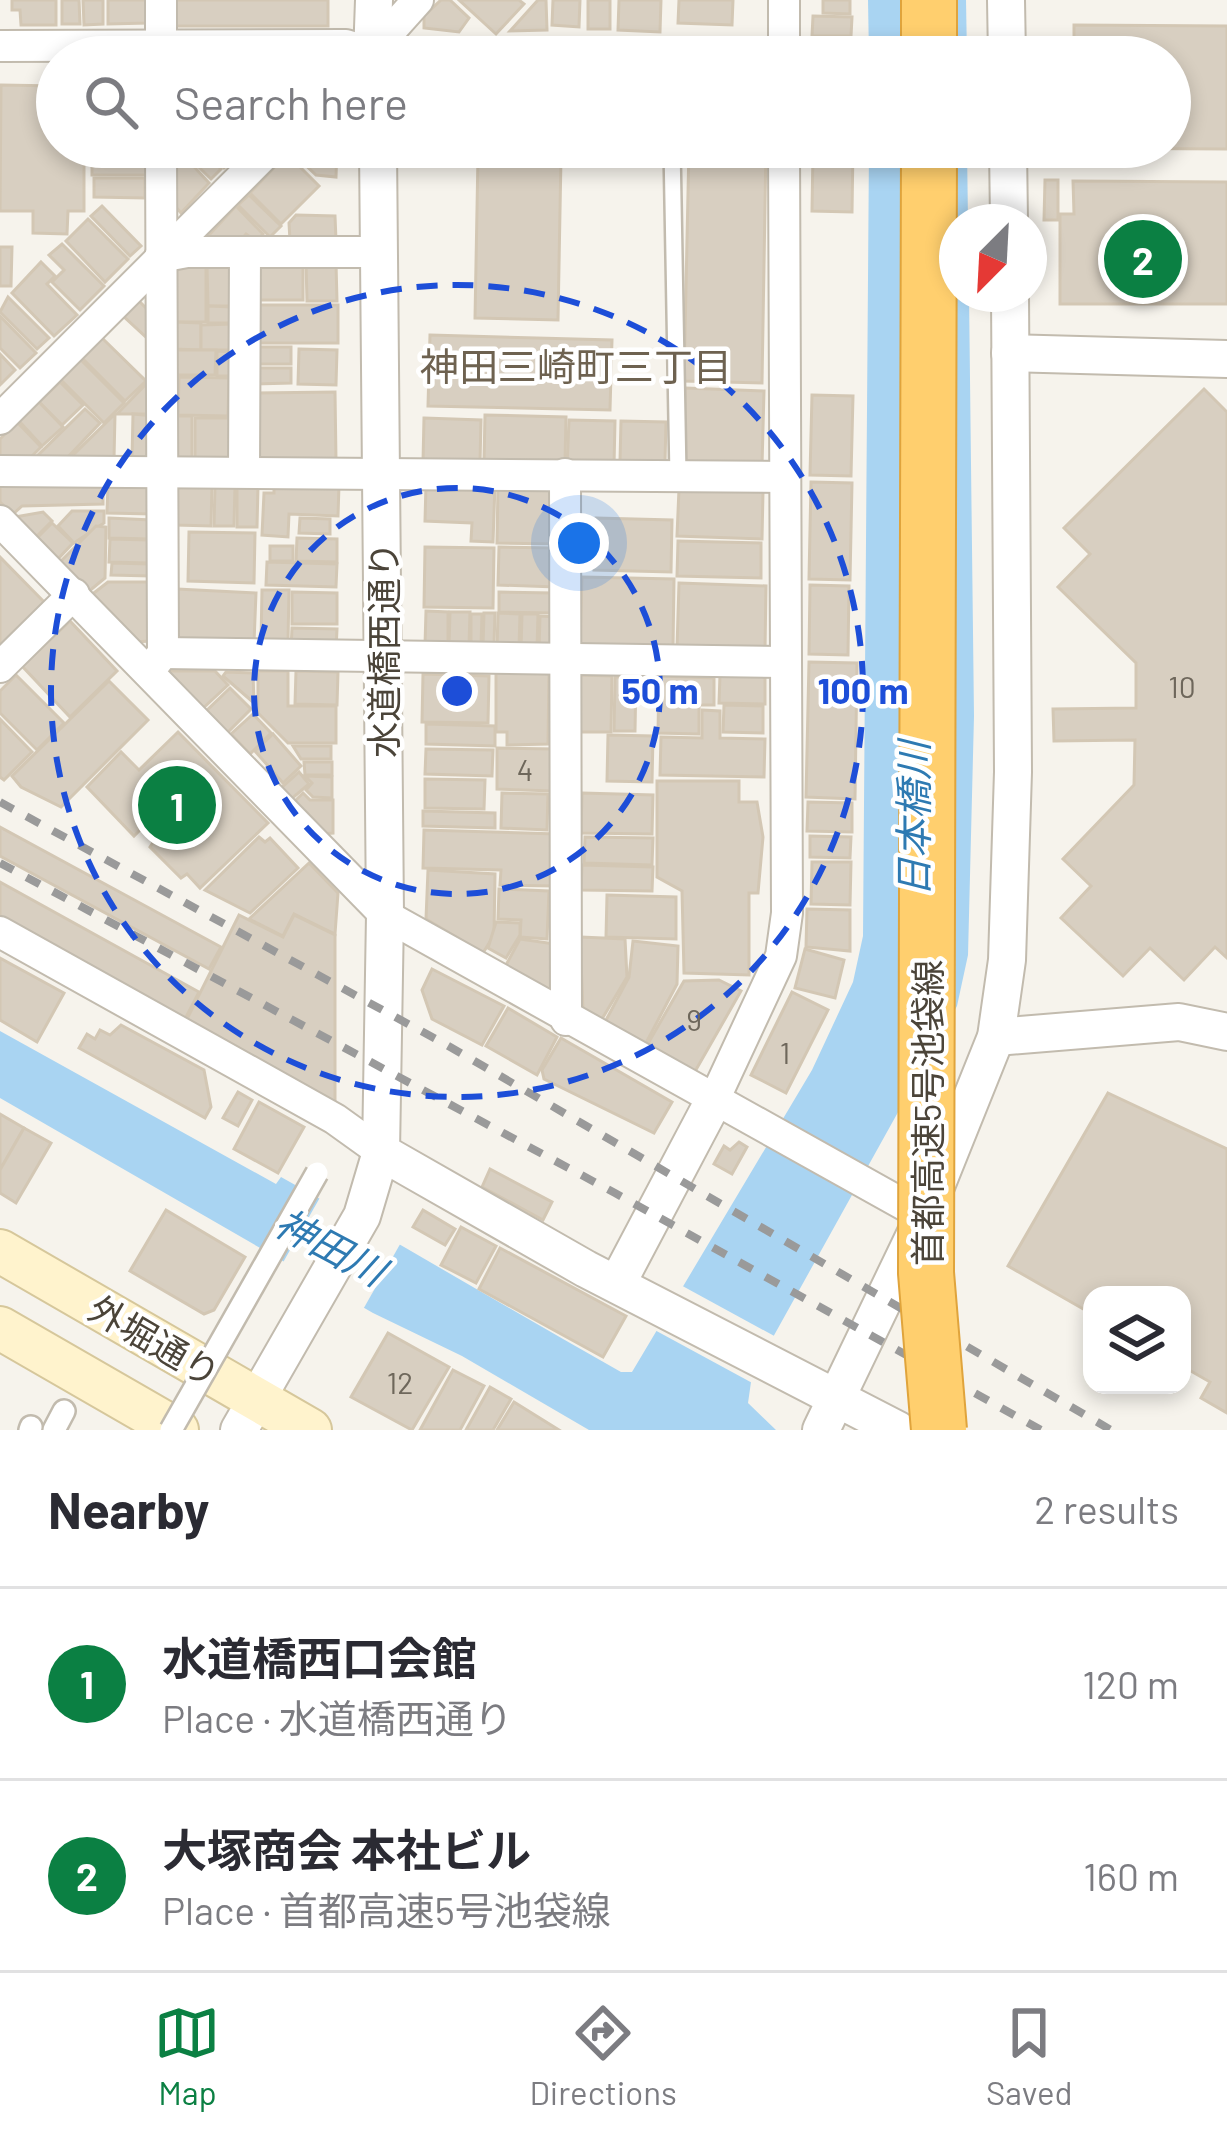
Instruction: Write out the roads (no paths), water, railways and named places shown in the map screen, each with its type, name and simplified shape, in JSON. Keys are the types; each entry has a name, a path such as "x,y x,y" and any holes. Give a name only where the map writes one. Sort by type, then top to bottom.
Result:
{"highway":[{"path":"895,0 895,36"},
{"path":"929,0 929,36"},
{"name":"首都高速5号池袋線","path":"895,168 893,1266 900,1430"},
{"name":"首都高速5号池袋線","path":"929,168 926,1274 939,1430"}],"main road":[{"name":"外堀通り","path":"0,1251 248,1414 310,1430"},
{"name":"外堀通り","path":"0,1328 174,1430"}],"street":[{"path":"161,0 161,36"},
{"path":"371,36 374,0"},
{"path":"387,36 418,0"},
{"path":"784,0 784,36"},
{"path":"1006,0 1007,36"},
{"path":"0,46 36,47"},
{"path":"154,664 161,472 161,168"},
{"path":"0,419 251,168"},
{"name":"水道橋西通り","path":"248,1414 362,1216 381,1152 385,914 379,168"},
{"path":"618,1282 713,1102 781,956 787,913 784,168"},
{"path":"1008,168 1009,204"},
{"path":"244,472 245,252"},
{"path":"160,257 381,252"},
{"path":"829,1414 924,1216 996,1037 1007,960 1013,772 1010,312"},
{"path":"1010,353 1227,359"},
{"path":"0,471 785,477"},
{"path":"565,474 566,1020"},
{"path":"0,521 154,664 385,914 566,1020 924,1216"},
{"path":"0,667 74,594"},
{"path":"154,664 380,659 784,662"},
{"path":"0,932 334,1119 427,1183 766,1361 829,1414 900,1430"},
{"path":"996,1037 1179,1022 1227,1032"},
{"path":"174,1430 257,1268 317,1173"}],"lane":[{"path":"672,168 678,476"}],"water":[{"path":"868,0 966,0 967,36 869,36"},
{"path":"869,168 967,168 968,204 939,204 939,312 969,312 974,716 968,955 957,1006 752,1375 748,1403 776,1430 589,1430 462,1356 373,1313 0,1098 0,1031 276,1184 281,1177 621,1372 632,1372 812,1070 853,982 863,936"}],"railway":[{"path":"0,802 445,1044 1111,1430"},
{"path":"0,863 615,1193 1041,1430"}],"place":[{"name":"大塚商会 本社ビル","path":"1143,259"},
{"name":"水道橋西口会館","path":"177,805"}],"district":[{"name":"神田三崎町三丁目","path":"576,365"}],"water label":[{"name":"日本橋川","path":"912,819"},
{"name":"神田川","path":"331,1246"}]}
